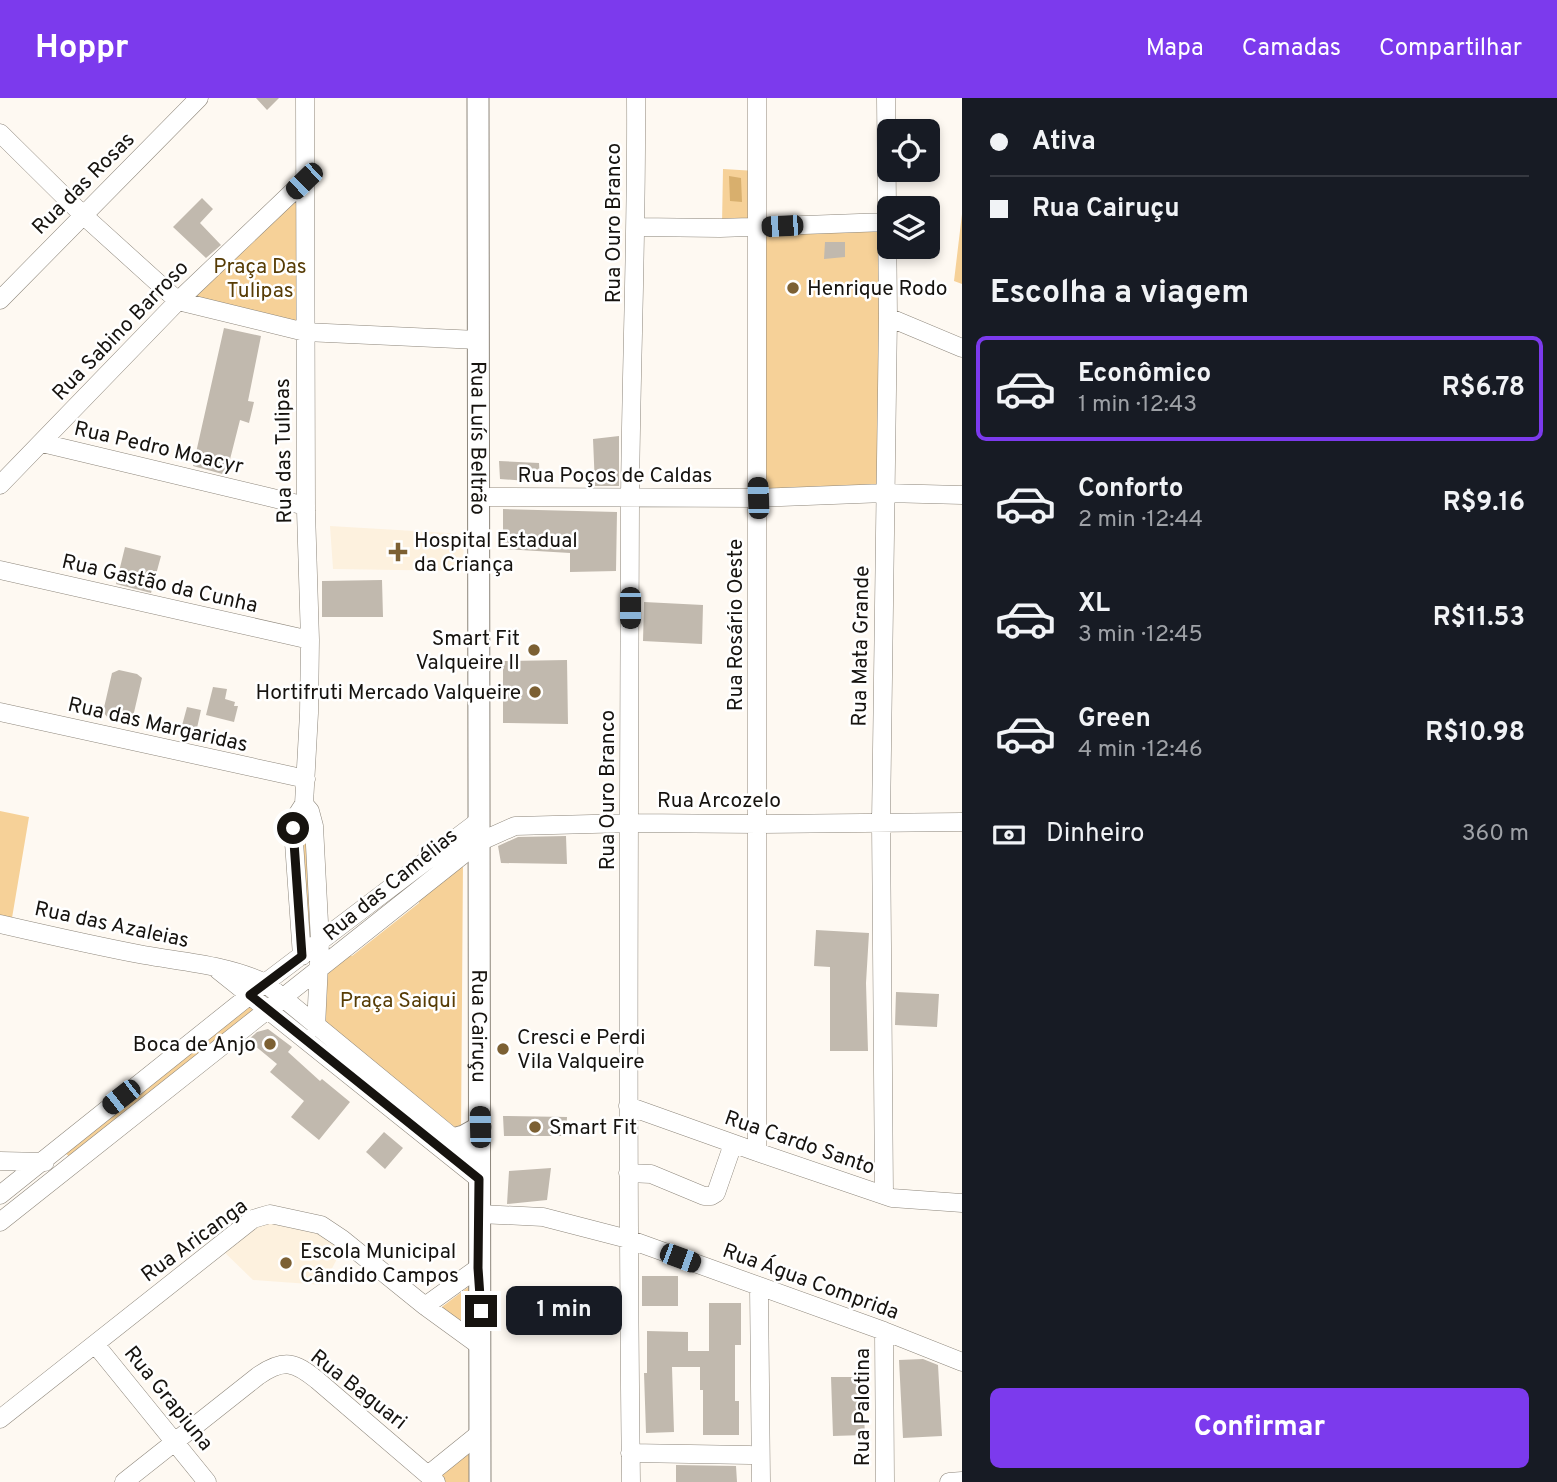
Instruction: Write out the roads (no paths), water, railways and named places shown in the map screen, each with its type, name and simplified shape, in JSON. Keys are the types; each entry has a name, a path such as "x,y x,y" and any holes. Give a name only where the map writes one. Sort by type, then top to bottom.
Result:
{"main road":[{"name":"Rua Luís Beltrão","path":"478,98 480,820"},
{"name":"Rua Cairuçu","path":"480,820 480,1482"},
{"path":"453,1139 480,1127"}],"street":[{"name":"Rua das Rosas","path":"0,300 199,98"},
{"name":"Rua das Tulipas","path":"302,956 293,828 295,818 304,804 310,640 306,506 305,98"},
{"name":"Rua Ouro Branco","path":"631,1482 628,1105 636,98"},
{"name":"Rua Rosário Oeste","path":"757,98 757,1152"},
{"name":"Rua Mata Grande","path":"886,98 887,196"},
{"path":"0,134 83,215 178,301 305,332 478,340"},
{"name":"Rua Sabino Barroso","path":"0,485 178,301 304,181"},
{"path":"637,227 756,227 877,222"},
{"name":"Rua Mata Grande","path":"884,1195 881,822 887,259"},
{"path":"888,317 962,348"},
{"name":"Rua Pedro Moacyr","path":"42,443 306,506"},
{"name":"Rua Poços de Caldas","path":"479,497 758,498 885,493 962,495"},
{"name":"Rua Gastão da Cunha","path":"0,570 310,640"},
{"name":"Rua das Margaridas","path":"0,712 306,779"},
{"name":"Rua das Tulipas","path":"304,804 310,811 314,825 320,943 316,1027"},
{"name":"Rua das Camélias","path":"0,1195 250,995 480,820"},
{"name":"Rua Arcozelo","path":"479,842 516,826 962,822"},
{"name":"Rua das Camélias","path":"0,1222 479,842"},
{"name":"Rua das Azaleias","path":"0,924 242,973 265,984"},
{"name":"Rua das Azaleias","path":"215,968 250,995"},
{"path":"265,984 275,1004 480,1170"},
{"path":"250,995 275,1004 316,1027 375,1085 453,1139 480,1170"},
{"name":"Rua Cardo Santo","path":"628,1105 884,1195 902,1200 962,1203"},
{"path":"628,1172 651,1174 711,1196 716,1192 733,1144"},
{"path":"0,1161 41,1161 70,1166"},
{"name":"Rua Aricanga","path":"0,1419 253,1219 270,1214 321,1226 342,1239 425,1307 480,1346"},
{"name":"Rua Água Comprida","path":"479,1214 543,1217 628,1238 962,1362"},
{"path":"425,1307 478,1268"},
{"path":"759,1287 761,1482"},
{"name":"Rua Palotina","path":"884,1331 885,1482"},
{"name":"Rua Grapiuna","path":"95,1344 207,1482"},
{"name":"Rua Baguari","path":"124,1482 267,1370 283,1365 297,1365 432,1478 480,1433"},
{"path":"630,1453 750,1455"},
{"path":"949,1482 962,1481"}],"place":[{"name":"Henrique Rodo","path":"793,288"},
{"name":"Hospital Estadual da Criança","path":"398,552"},
{"name":"Smart Fit Valqueire II","path":"534,650"},
{"name":"Hortifruti Mercado Valqueire","path":"535,692"},
{"name":"Boca de Anjo","path":"270,1044"},
{"name":"Cresci e Perdi Vila Valqueire","path":"503,1049"},
{"name":"Smart Fit","path":"535,1127"},
{"name":"Escola Municipal Cândido Campos","path":"286,1263"}],"park label":[{"name":"Praça Das Tulipas","path":"260,278"},
{"name":"Praça Saiqui","path":"398,1000"}]}
